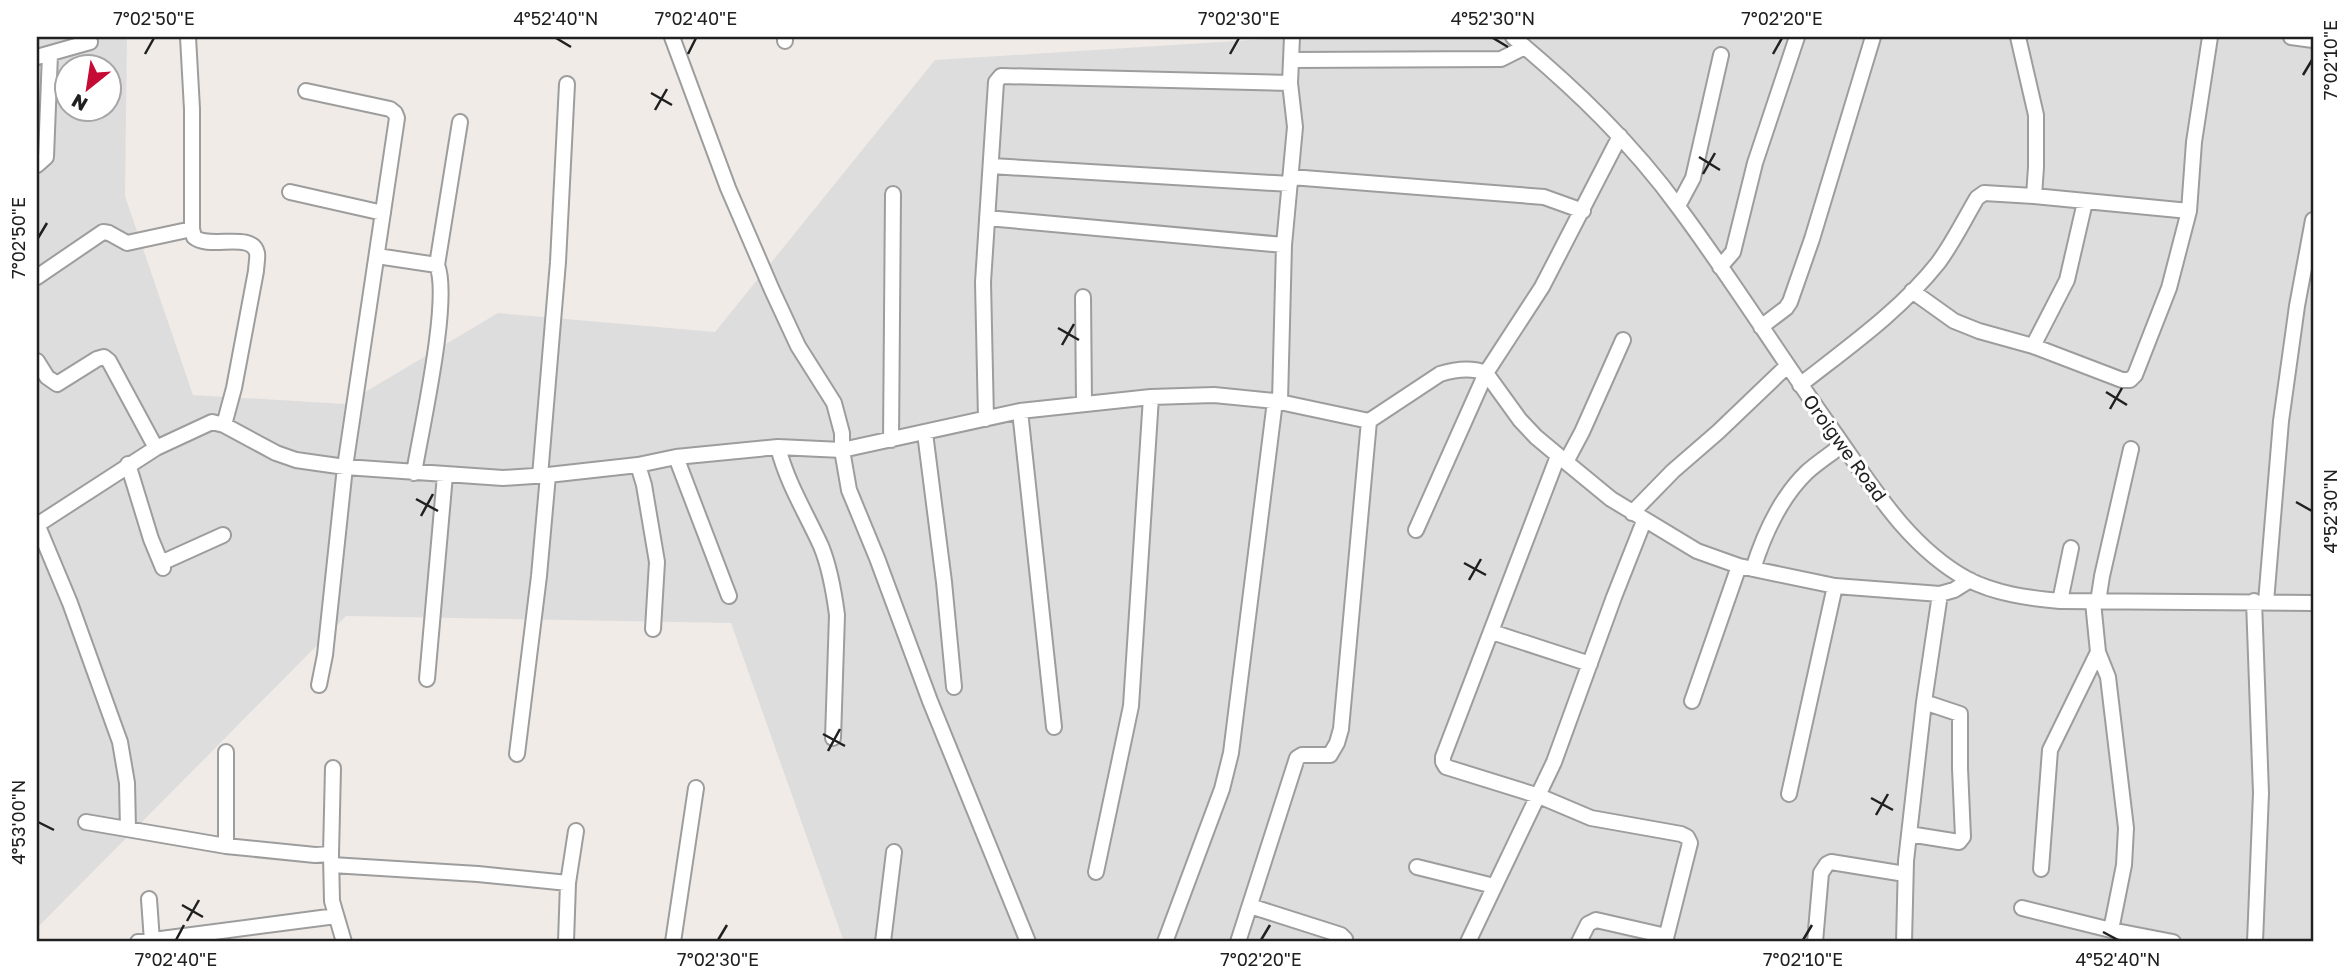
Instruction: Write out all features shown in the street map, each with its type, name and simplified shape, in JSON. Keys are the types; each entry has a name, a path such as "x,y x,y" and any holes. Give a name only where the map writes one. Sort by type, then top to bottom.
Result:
{"street":[{"path":"188,37 194,237 205,243 247,242 253,245 257,253 249,310 224,425"},
{"path":"672,37 728,188 772,290 798,346 834,403 842,433 845,478 853,503 1028,942"},
{"path":"1164,942 1222,789 1231,753 1278,401 1284,245 1295,127 1290,83 1292,37"},
{"path":"1720,267 1733,252 1755,163 1797,37"},
{"path":"1761,327 1790,302 1812,239 1872,37"},
{"path":"2018,37 2036,115 2034,196"},
{"path":"1912,291 1954,321 2033,346 2122,380 2130,380 2135,375 2169,288 2189,211 2194,142 2210,37"},
{"path":"2291,37 2313,40"},
{"path":"37,164 46,157 43,56 90,42"},
{"path":"1292,60 1501,59 1519,42"},
{"name":"Oroigwe Road","path":"1519,42 1592,107 1620,136 1678,206 1842,445 1908,533 1955,571 1970,580 2010,594 2060,601 2313,603"},
{"path":"1678,206 1693,178 1721,55"},
{"path":"986,419 983,282 996,82 1001,76 1290,83"},
{"path":"517,754 536,601 567,84"},
{"path":"306,91 390,109 397,118 345,467 325,655 319,685"},
{"path":"414,473 440,306 440,273 437,265 460,122"},
{"path":"1416,530 1486,373 1542,287 1620,136"},
{"path":"990,166 1290,180 1544,197 1583,211"},
{"path":"289,192 383,213"},
{"path":"1800,385 1865,334 1912,291 1945,253 1977,198 1984,193 2189,211"},
{"path":"891,440 893,194"},
{"path":"2033,346 2067,280 2085,202"},
{"path":"987,218 1284,245"},
{"path":"2255,942 2261,793 2260,602 2281,421 2297,306 2313,220"},
{"path":"37,277 103,232 127,243 192,229"},
{"path":"377,256 437,265"},
{"path":"1083,297 1084,403"},
{"path":"1579,942 1588,924 1596,920 1666,939 1690,840 1681,834 1591,818 1539,796 1446,767 1443,762 1562,459 1583,432 1623,340"},
{"path":"37,361 47,377 57,384 97,359 104,357 109,360 156,447"},
{"path":"1468,942 1554,762 1590,664 1638,517 1672,471 1718,432 1787,366"},
{"path":"128,829 127,783 120,742 70,603 37,524 156,447 212,422 224,425 286,457 345,467 503,478 544,476 638,465 676,457 778,447 842,450 1020,411 1152,397 1214,395 1278,401 1368,421 1440,374 1465,369 1486,373 1520,420 1599,491 1696,551 1746,567 1835,586 1940,594 1954,590 1970,580"},
{"path":"1096,872 1131,706 1152,397"},
{"path":"1020,411 1054,727"},
{"path":"1238,942 1297,758 1302,755 1331,755 1341,729 1368,421"},
{"path":"925,433 954,687"},
{"path":"1692,701 1746,567 1775,516 1808,471 1842,445"},
{"path":"778,447 784,470 822,548 835,599 837,615 833,738"},
{"path":"2111,930 2124,865 2126,828 2108,677 2098,652 2096,602 2131,449"},
{"path":"676,457 729,596"},
{"path":"128,464 151,539 162,565 223,535"},
{"path":"638,465 645,485 657,562 653,629"},
{"path":"426,679 445,475"},
{"path":"2060,601 2071,548"},
{"path":"1789,794 1835,586"},
{"path":"1904,942 1905,874 1909,834 1940,594"},
{"path":"1492,632 1590,664"},
{"path":"2041,869 2050,750 2098,652"},
{"path":"1909,834 1959,842 1964,837 1960,714 1924,702"},
{"path":"226,752 226,846"},
{"path":"333,768 331,901 344,942"},
{"path":"673,942 696,788"},
{"path":"86,822 226,846 315,855 331,860 568,883"},
{"path":"566,942 568,883 576,831"},
{"path":"883,942 894,852"},
{"path":"1815,942 1821,873 1826,863 1905,874"},
{"path":"1418,867 1494,886"},
{"path":"149,899 145,942 336,916"},
{"path":"1250,906 1341,935 1345,939 1344,942"},
{"path":"2022,908 2173,942"}],"shaded area":[{"path":"37,37 127,37 125,196 193,395 345,404 498,313 715,332 935,60 1268,37 2313,37 2313,942 844,942 731,623 346,616 37,928"}]}
